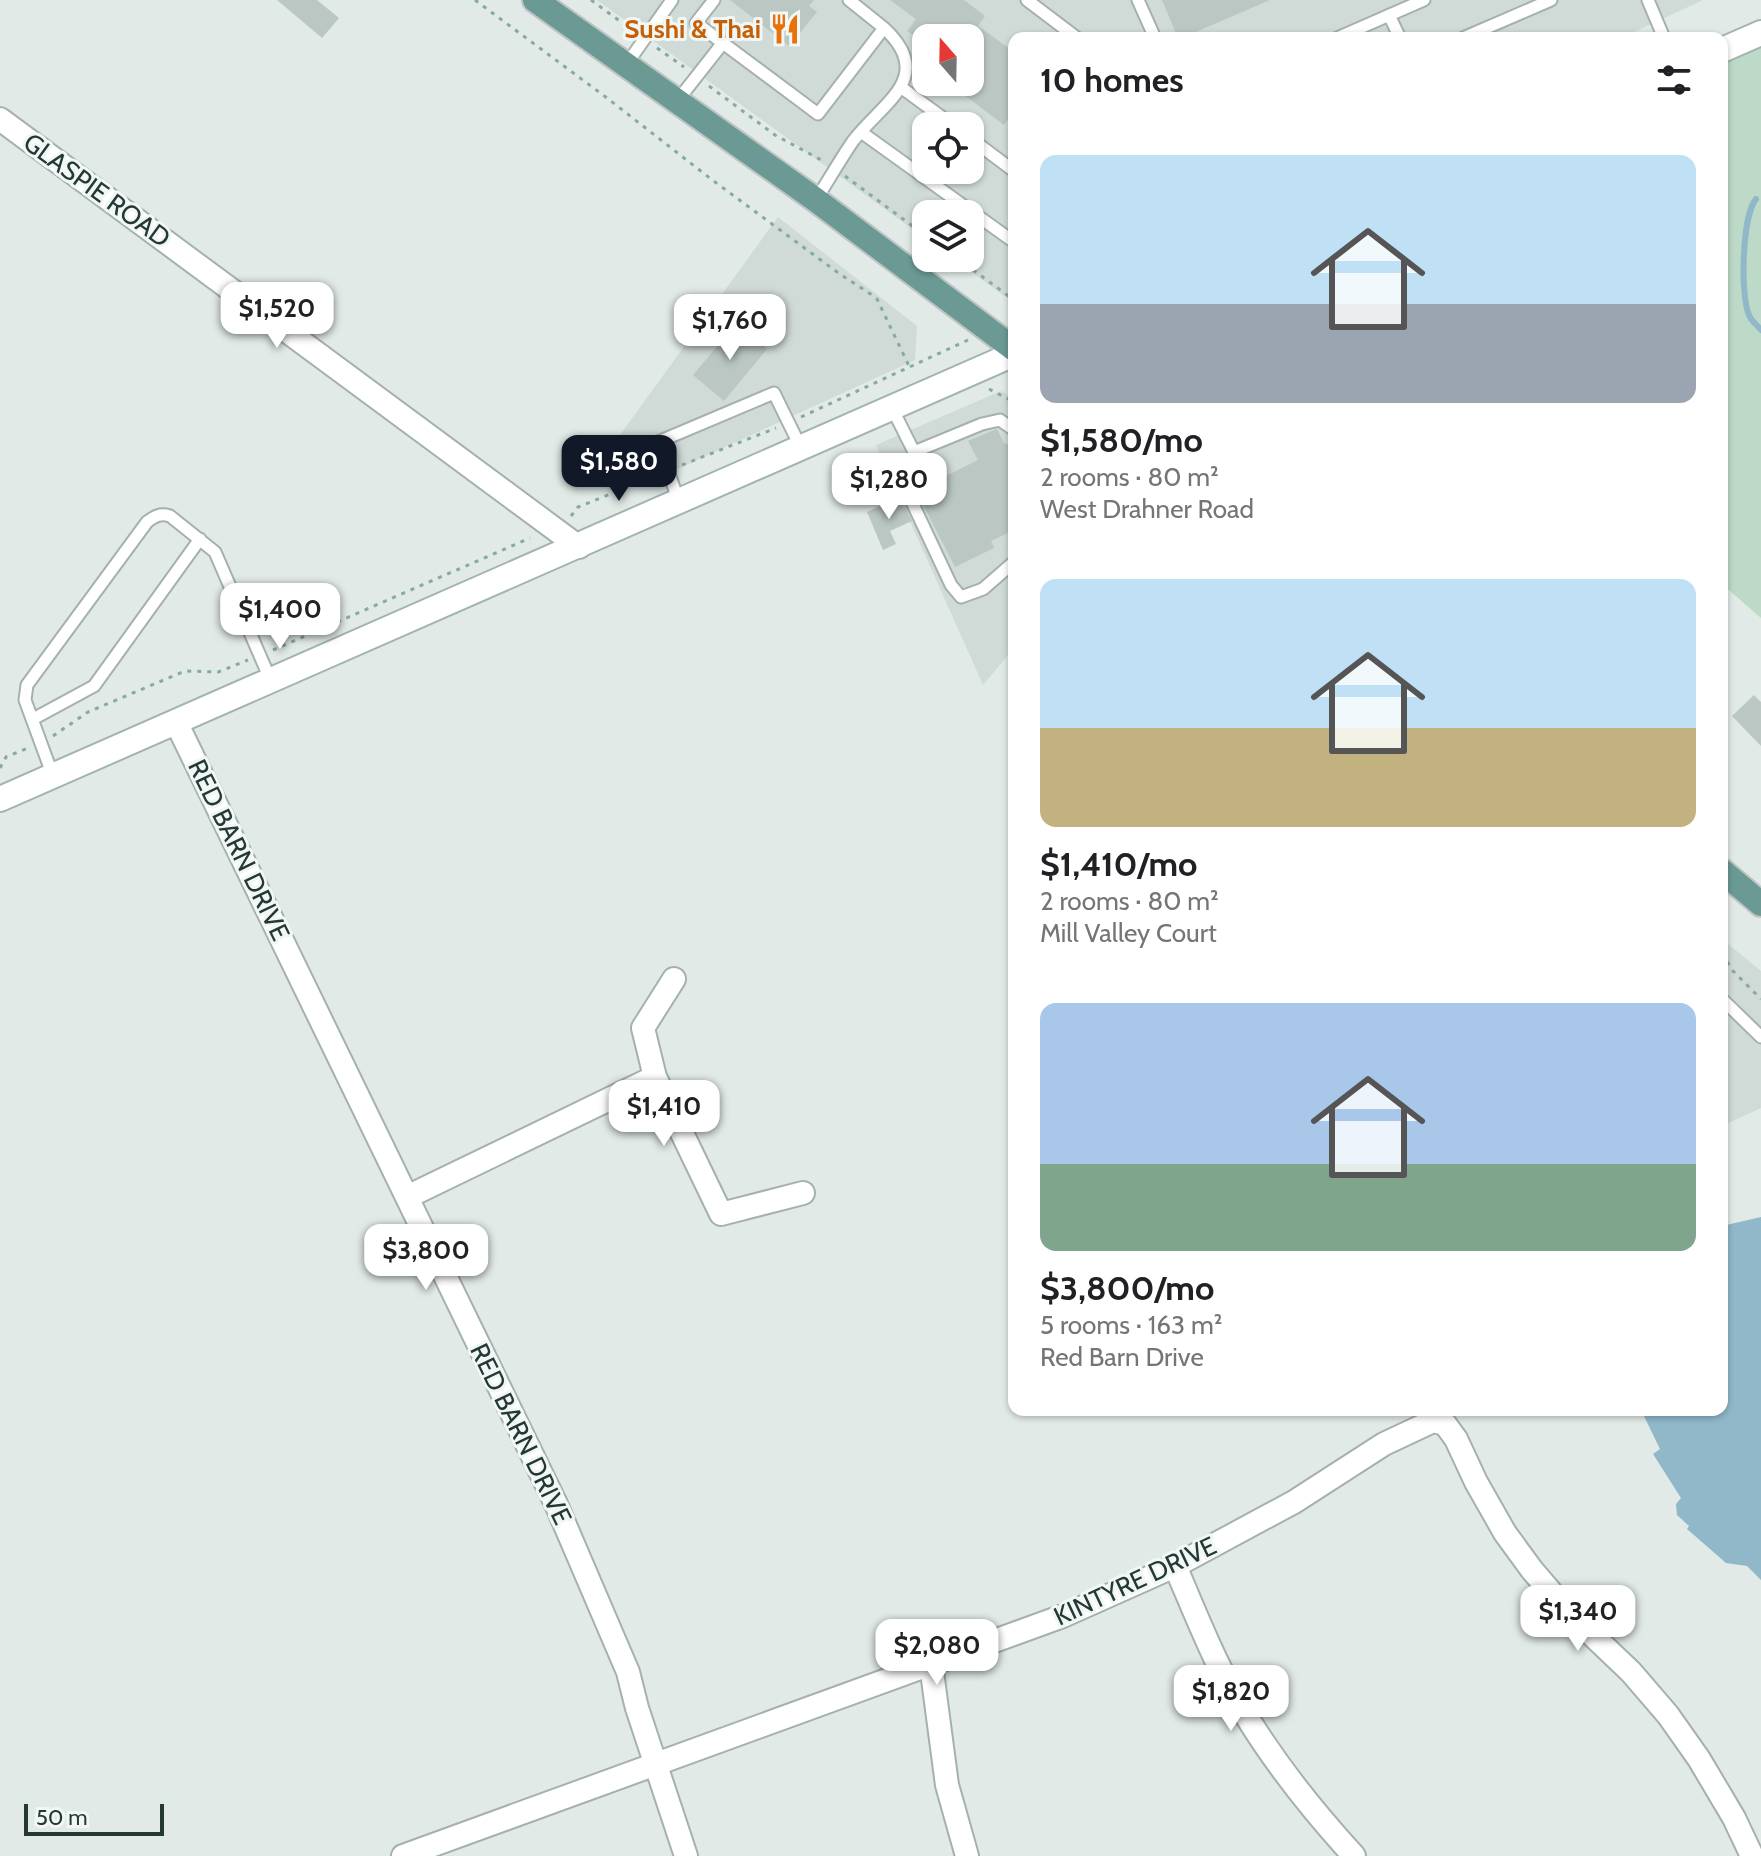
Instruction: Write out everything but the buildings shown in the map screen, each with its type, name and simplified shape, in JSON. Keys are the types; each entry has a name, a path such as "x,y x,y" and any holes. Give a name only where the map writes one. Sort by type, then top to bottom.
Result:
{"main road":[{"path":"535,0 816,200 1008,347"},
{"path":"1728,876 1761,904"}],"street":[{"path":"1728,47 1761,33"},
{"name":"GLASPIE ROAD","path":"0,119 579,547"},
{"path":"0,799 579,547 1008,355"},
{"name":"RED BARN DRIVE","path":"176,722 556,1504 615,1638 686,1856"},
{"path":"674,979 643,1028 655,1077 721,1214 803,1193"},
{"path":"407,1197 655,1077"},
{"name":"KINTYRE DRIVE","path":"403,1856 1063,1616 1175,1566 1294,1502 1384,1444 1433,1421 1445,1424 1456,1439 1505,1533 1567,1611 1631,1672 1668,1715 1713,1783 1752,1856"},
{"path":"1175,1566 1218,1664 1267,1748 1310,1808 1354,1856"},
{"path":"931,1664 947,1785 967,1856"}],"lane":[{"path":"714,0 696,23 818,114 884,28"},
{"path":"816,200 861,132 902,88 906,73 904,54 895,38 849,0"},
{"path":"1027,0 1069,32"},
{"path":"1138,0 1152,32"},
{"path":"1351,32 1424,0"},
{"path":"1477,32 1551,0"},
{"path":"1648,0 1661,32"},
{"path":"626,65 670,1"},
{"path":"1389,15 1397,32"},
{"path":"678,100 722,44"},
{"path":"902,88 935,112"},
{"path":"861,132 1008,238"},
{"path":"984,148 1008,166"},
{"path":"679,502 658,442 774,393 801,448"},
{"path":"892,408 914,452 905,487 951,585 961,597 983,589 1008,567"},
{"path":"914,452 982,424 1000,420 1008,426"},
{"path":"53,776 25,700 27,685 147,522 162,514 170,516 215,552 271,681"},
{"path":"33,719 94,686 200,539"},
{"path":"1728,1005 1761,1037"}],"path":[{"path":"475,0 736,198 877,299 909,366"},
{"path":"591,0 775,135 836,169 912,226"},
{"path":"976,272 1008,296"},
{"path":"0,768 6,757 41,742 88,712 185,671 218,672 260,655 568,522 578,507 788,422 926,359"},
{"path":"999,394 1008,398"},
{"path":"1728,963 1761,999"}],"shaded area":[{"path":"597,0 1703,0 1634,32 1008,32 1008,299 971,272 984,272 984,200 912,200 912,229"},
{"path":"778,217 917,326 915,360 640,486 596,468"},
{"path":"1001,391 1008,395 1008,655 983,685 876,445"},
{"path":"1728,944 1761,971 1761,1108 1728,1123"}],"green space":[{"path":"1761,48 1761,618 1728,589 1728,62"}],"water":[{"path":"1761,1217 1761,1580 1747,1566 1726,1563 1687,1529 1689,1526 1677,1515 1676,1504 1681,1498 1653,1454 1660,1449 1644,1416 1728,1416 1728,1225"}],"waterway":[{"path":"1756,199 1745,238 1744,290 1749,315 1761,330"}],"place":[{"name":"Sushi & Thai","path":"785,29"}]}
